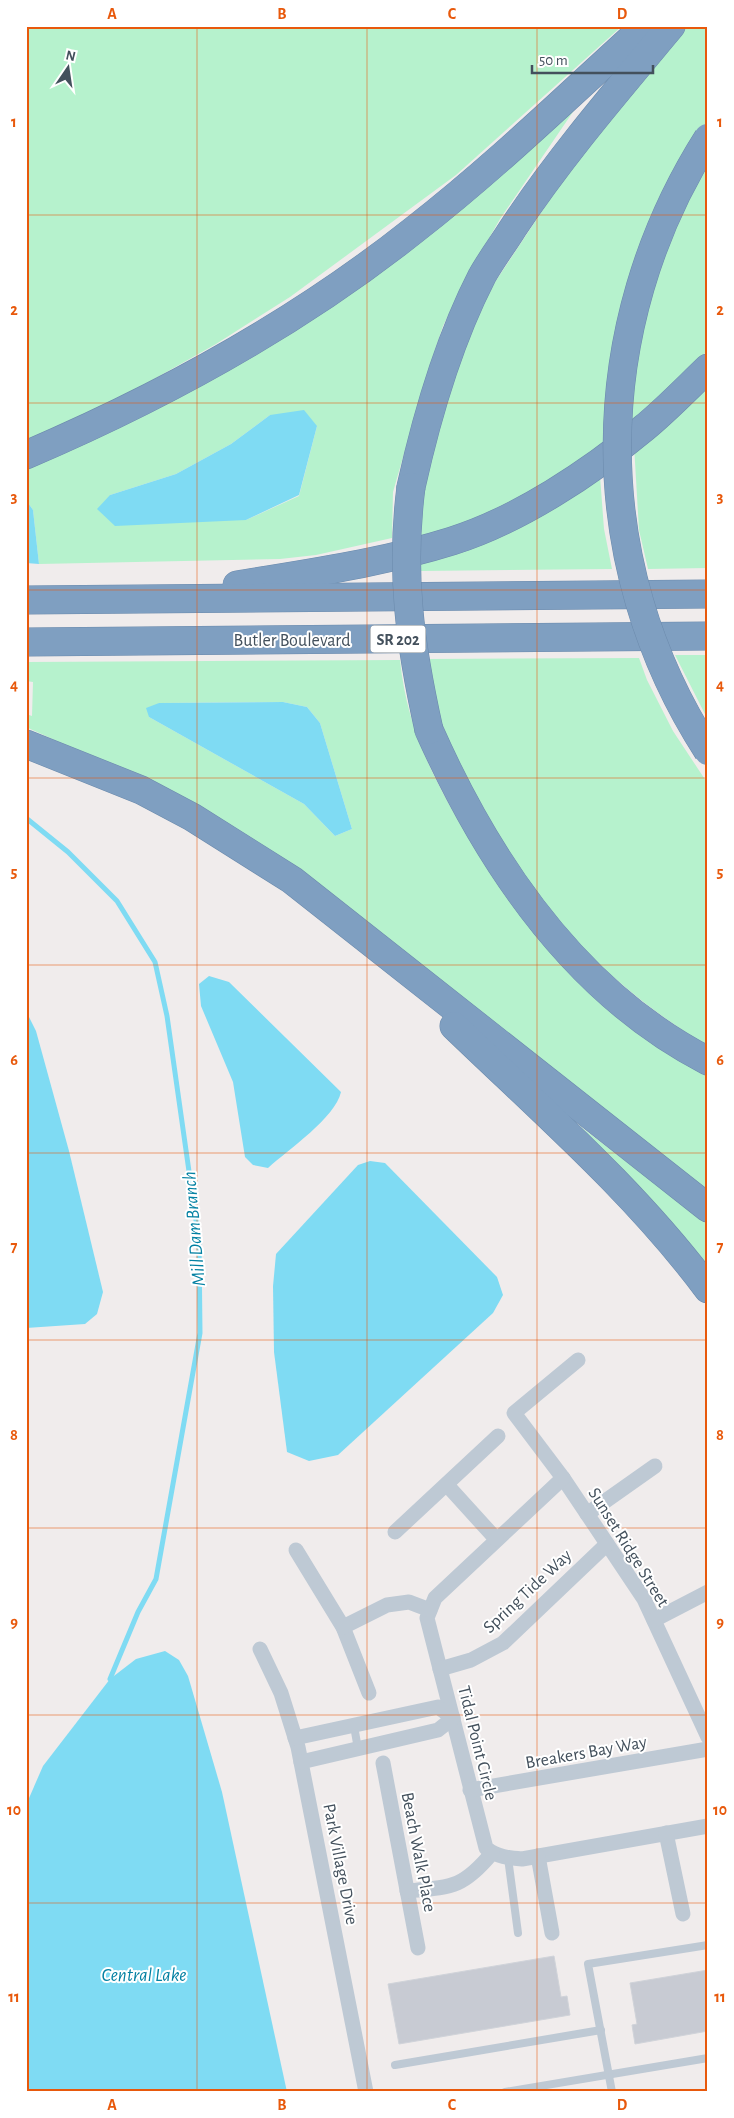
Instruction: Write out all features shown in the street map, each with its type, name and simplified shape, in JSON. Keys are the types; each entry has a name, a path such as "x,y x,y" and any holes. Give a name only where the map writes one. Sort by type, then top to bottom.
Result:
{"highway":[{"path":"26,455 98,423 220,360 340,285 414,231 487,170 645,26"},
{"path":"671,26 546,180 482,275 454,340 430,408 411,487 406,531 408,603 410,633 429,730 453,784 498,863 542,922 570,954 618,999 675,1041 708,1061"},
{"path":"708,138 665,215 637,295 624,352 616,442 619,501 623,532 642,614 674,693 708,751"},
{"path":"148,599 327,570 454,541 515,514 577,477 644,428 708,368"},
{"path":"26,600 708,594"},
{"name":"Butler Boulevard","path":"26,642 708,636"},
{"path":"26,744 141,790 192,817 292,880 338,914 708,1208"},
{"path":"338,914 624,1191 663,1234 708,1289"}],"street":[{"name":"Sunset Ridge Street","path":"578,1360 514,1413 563,1478 644,1599 707,1739"},
{"path":"395,1532 498,1436"},
{"path":"587,1514 655,1466"},
{"path":"343,1627 387,1604 409,1602 430,1610 435,1598 563,1478"},
{"path":"447,1485 496,1539"},
{"name":"Spring Tide Way","path":"440,1669 471,1660 503,1643 607,1544"},
{"path":"296,1550 343,1627 369,1694"},
{"path":"654,1620 708,1592"},
{"name":"Tidal Point Circle","path":"430,1610 427,1618 470,1790 486,1848 492,1853"},
{"name":"Park Village Drive","path":"260,1649 281,1693 301,1762 366,2092"},
{"path":"295,1738 438,1707 453,1718 438,1730 301,1762"},
{"name":"Breakers Bay Way","path":"470,1790 707,1739"},
{"name":"Beach Walk Place","path":"383,1763 418,1948"},
{"path":"408,1891 445,1888 462,1882 472,1876 492,1853 508,1858 538,1856 708,1826"},
{"path":"666,1833 683,1914"},
{"path":"538,1856 552,1933"}],"lane":[{"path":"354,1726 358,1749"},
{"path":"508,1858 518,1933"},
{"path":"612,2092 588,1964 708,1945"},
{"path":"396,2065 601,2030"},
{"path":"505,2092 708,2058"}],"green space":[{"path":"26,26 622,26 456,175 290,297 216,344 124,396 26,442"},
{"path":"686,26 708,26 708,350 658,400 594,457 509,505 421,539 422,497 450,383 474,321 495,282 574,163"},
{"path":"579,103 500,219 468,275 443,326 393,492 392,538 316,555 280,559 39,564 33,510 26,500 26,463 173,396","holes":["270,415 317,426 299,496 246,520 110,495 176,474 231,444"]},
{"path":"708,377 708,568 648,569 639,530 634,445"},
{"path":"600,476 604,529 612,569 420,571 420,557"},
{"path":"675,655 708,655 708,720"},
{"path":"639,658 647,680 673,731 708,784 708,1046 657,1012 610,974 568,932 529,885 515,864 455,755 438,711 427,659"},
{"path":"400,660 409,710 416,733 435,777 471,842 518,912 544,945 603,1005 636,1032 671,1056 708,1076 708,1193 120,770 26,727 26,714 32,716 33,682 26,681 26,662","holes":["283,702 307,707 320,723 352,829 335,836 304,804 149,717 159,703"]},
{"path":"560,1111 708,1224 708,1279"}],"water":[{"path":"304,410 317,426 299,495 246,520 115,526 97,509 110,495 176,474 231,444 270,415"},
{"path":"26,500 33,510 39,564 26,563"},
{"path":"283,702 307,707 320,723 352,829 335,836 304,804 149,717 146,708 159,703"},
{"path":"209,976 229,982 341,1092 337,1102 321,1122 268,1168 253,1165 245,1157 233,1082 201,1006 199,984"},
{"path":"26,1011 36,1031 69,1151 103,1292 97,1314 85,1324 26,1328"},
{"path":"370,1161 385,1163 497,1277 503,1295 493,1313 338,1455 309,1461 287,1452 274,1352 273,1286 276,1254 358,1165"},
{"name":"Central Lake","path":"165,1651 179,1660 188,1676 222,1792 287,2092 26,2092 26,1805 43,1766 110,1679 136,1659"}],"building":[{"path":"554,1956 561,1997 567,1996 570,2015 399,2044 388,1984"},
{"path":"708,1970 708,2031 635,2044 632,2025 637,2024 630,1983"}],"waterway":[{"name":"Mill Dam Branch","path":"26,818 68,852 117,901 155,962 167,1016 199,1242 200,1333 156,1579 138,1612 110,1679"}]}
